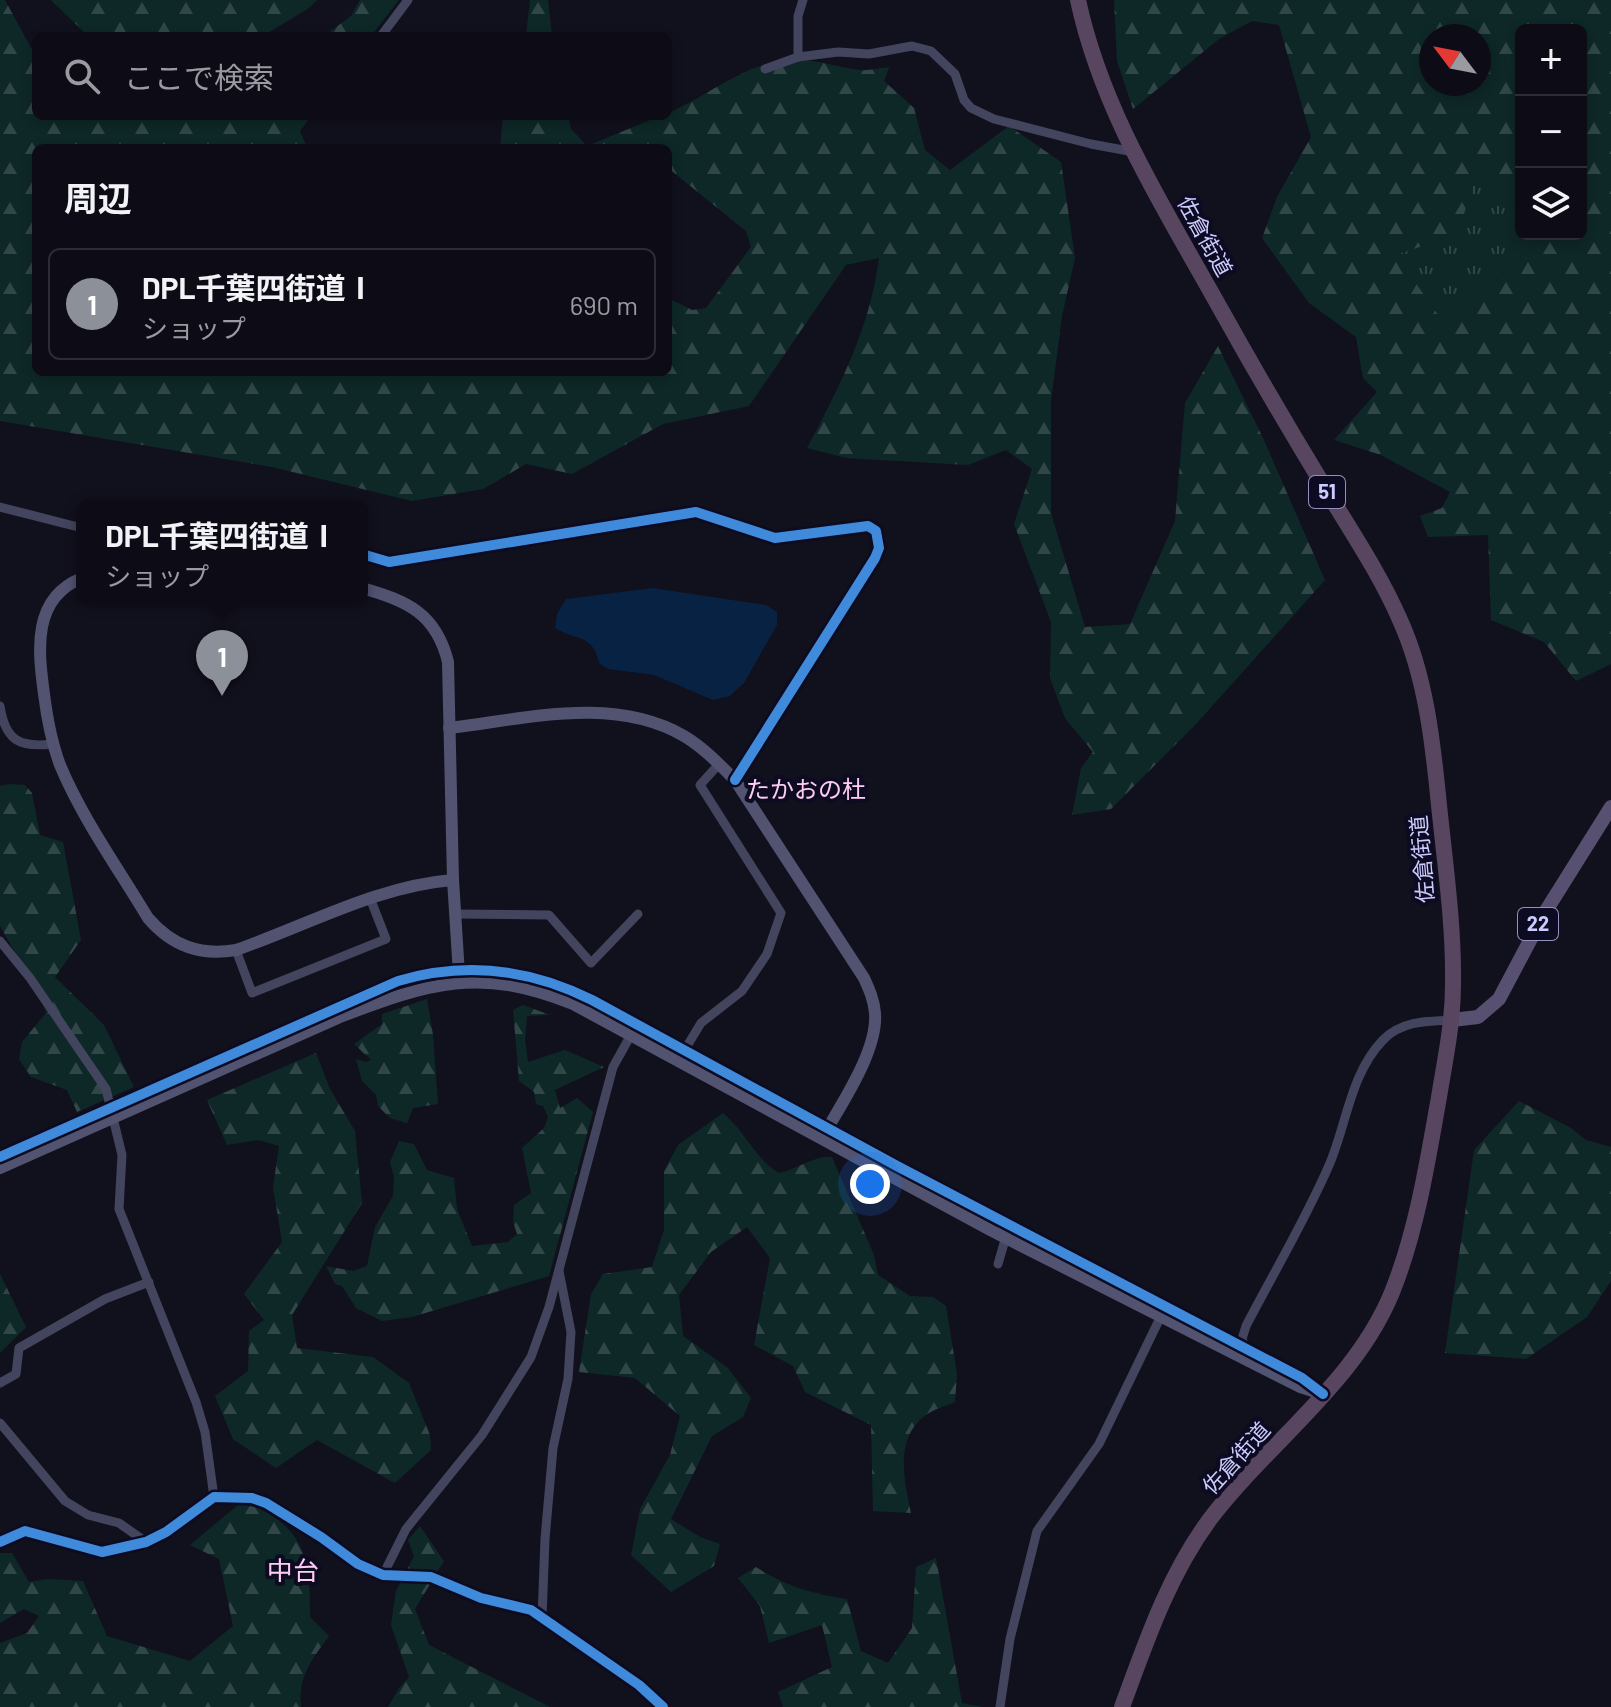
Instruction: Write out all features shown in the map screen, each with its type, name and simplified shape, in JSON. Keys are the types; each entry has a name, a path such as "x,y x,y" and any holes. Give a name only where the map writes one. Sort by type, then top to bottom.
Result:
{"highway":[{"name":"佐倉街道","path":"1078,0 1099,75 1134,152 1257,374 1401,620 1414,658 1436,765 1453,954 1452,1020 1429,1153 1397,1279 1376,1325 1323,1394 1229,1496 1200,1534 1161,1603 1122,1707"}],"main road":[{"name":"22","path":"1452,1020 1478,1017 1499,999 1544,914 1611,807"}],"street":[{"path":"384,32 408,0"},
{"path":"798,57 798,16 803,0"},
{"path":"765,69 798,57 838,52 869,54 912,46 931,51 955,74 964,100 971,108 994,119 1134,152"},
{"path":"0,507 76,526"},
{"path":"368,556 389,562 696,512 775,538 868,526 876,531 879,548 875,558 735,780"},
{"path":"76,582 60,591 48,609 40,631 38,648 52,744 71,789 158,931 195,950 210,953 236,950 370,898 423,882 453,880"},
{"path":"368,590 388,595 414,608 437,630 448,662 453,880 460,975"},
{"path":"0,706 5,727 11,736 25,744 52,744"},
{"path":"449,728 594,712 625,715 683,736 735,780 872,995 874,1034 825,1134"},
{"path":"684,1051 701,1023 742,991 767,954 781,913 700,785 719,764"},
{"path":"236,950 252,993 386,939 370,898"},
{"path":"455,914 549,915 591,963 638,914"},
{"path":"0,941 30,978 106,1089 122,1155 119,1209 205,1432 214,1497"},
{"path":"0,1157 406,992 460,975 499,970 533,976 571,989 684,1051 1006,1238 1300,1387 1323,1394"},
{"path":"460,975 552,995 1149,1297 1302,1378 1323,1394"},
{"path":"383,1575 406,1529 482,1435 531,1357 549,1307 613,1067 633,1028 626,1019"},
{"path":"1246,1349 1242,1339 1246,1326 1330,1161 1355,1087 1370,1056 1385,1038 1402,1028 1415,1023 1452,1020"},
{"path":"0,1168 113,1112"},
{"path":"997,1219 1007,1233 998,1264"},
{"path":"542,1618 553,1448 568,1379 571,1332 559,1268"},
{"path":"0,1383 16,1374 19,1348 105,1299 149,1282"},
{"path":"1000,1707 1010,1639 1037,1531 1099,1444 1160,1318 1160,1311 1149,1297"},
{"path":"1222,1336 1238,1335 1246,1326"},
{"path":"0,1423 65,1501 88,1515 119,1523 146,1542"},
{"path":"0,1542 25,1531 102,1552 146,1542 166,1532 214,1497 234,1495 266,1503 358,1564 383,1575 431,1577 481,1598 531,1610 639,1685 663,1707"}],"green space":[{"path":"0,0 5,0 32,50 32,120 308,120 300,131 305,144 32,144 32,376 672,376 672,300 692,310 706,308 751,247 746,231 672,171 672,144 592,144 650,120 672,120 672,111 739,75 769,63 794,59 859,70 889,67 884,81 914,108 925,150 950,170 1009,126 1061,162 1075,258 1062,316 1051,401 1051,513 1085,627 1130,624 1175,521 1185,403 1218,346 1263,438 1325,580 1196,724 1111,809 1072,815 1081,768 1093,752 1065,718 1050,678 1051,622 1014,524 1032,469 1006,450 968,465 846,458 807,448 861,333 879,258 846,265 749,406 663,424 572,474 526,464 483,489 412,501 272,467 0,421"},
{"path":"51,0 317,0 270,32 84,32"},
{"path":"360,0 399,0 374,32 329,32 351,16"},
{"path":"530,0 548,0 552,32 526,32"},
{"path":"1114,0 1611,0 1611,664 1576,681 1544,642 1491,620 1488,535 1428,537 1420,516 1442,508 1450,492 1381,455 1334,440 1377,392 1363,378 1356,337 1309,303 1262,238 1277,197 1311,137 1279,25 1252,21 1219,39 1133,109 1117,61"},
{"path":"503,120 569,120 571,129 585,144 500,144"},
{"path":"1479,164 1515,208 1515,240 1539,240 1446,326 1395,255 1458,234"},
{"path":"25,785 32,793 40,835 63,842 81,940 55,977 104,1025 134,1087 77,1112 67,1090 31,1077 19,1059 22,1042 46,1013 40,996 0,926 0,786"},
{"path":"427,999 438,1104 413,1108 407,1123 390,1118 378,1106 376,1095 362,1081 356,1059 371,1060 354,1044 382,1024 382,1014"},
{"path":"523,1005 550,1015 527,1016 525,1040 528,1062 565,1050 604,1067 555,1090 560,1108 577,1098 593,1112 549,1276 412,1317 382,1321 356,1308 342,1286 335,1284 326,1266 353,1271 367,1266 375,1227 393,1196 394,1177 390,1162 399,1141 414,1144 427,1170 454,1178 457,1209 472,1246 508,1242 517,1234 513,1222 514,1205 531,1193 522,1148 544,1128 548,1117 543,1106 536,1104 534,1092 519,1081 513,1010"},
{"path":"316,1053 330,1089 355,1131 362,1203 292,1315 297,1348 373,1357 409,1383 430,1435 431,1450 395,1483 317,1440 276,1468 233,1439 215,1396 248,1371 249,1331 264,1320 244,1294 282,1242 273,1187 279,1146 258,1140 227,1145 207,1100"},
{"path":"1519,1101 1571,1128 1586,1140 1611,1147 1611,1281 1587,1317 1526,1359 1445,1353 1474,1150"},
{"path":"723,1113 763,1160 779,1173 819,1158 832,1157 874,1255 878,1275 910,1296 933,1297 946,1306 957,1374 955,1402 926,1415 909,1435 905,1447 904,1474 911,1513 873,1511 871,1425 805,1392 793,1366 754,1345 770,1258 747,1227 711,1252 679,1295 683,1336 728,1368 751,1398 743,1417 712,1436 671,1519 700,1537 720,1544 714,1566 671,1592 631,1555 640,1509 670,1455 680,1416 635,1378 579,1372 591,1294 603,1274 652,1267 664,1230 664,1171 678,1145"},
{"path":"0,1274 26,1327 0,1353"},
{"path":"238,1505 255,1507 268,1513 289,1529 306,1564 310,1617 329,1636 311,1661 304,1678 301,1707 0,1707 0,1643 27,1633 39,1616 24,1609 0,1623 0,1553 12,1553 29,1582 48,1579 83,1581 107,1636 190,1661 233,1626 219,1559 190,1545"},
{"path":"420,1526 444,1561 415,1609 429,1645 550,1707 388,1707 409,1677 391,1625 396,1591 414,1556 408,1540"},
{"path":"936,1558 962,1703 983,1707 783,1707 778,1692 832,1667 822,1625 769,1643 760,1606 738,1578 756,1567 799,1588 847,1599 861,1651 888,1663 912,1628 916,1567"}],"water":[{"path":"653,588 766,605 777,612 777,625 744,683 730,696 713,700 654,675 608,669 599,663 588,642 555,628 557,614 566,599"}],"cycle path":[{"path":"368,556 389,562 696,512 775,538 868,526 876,531 879,548 875,558 735,780"},
{"path":"0,1157 398,981 448,971 497,971 521,975 569,989 592,1000 897,1166 1302,1378 1323,1394"},
{"path":"0,1542 25,1531 102,1552 146,1542 166,1532 214,1497 252,1498 266,1503 321,1537 358,1564 383,1575 431,1577 481,1598 531,1610 639,1685 663,1707"}],"place":[{"name":"DPL千葉四街道Ⅰ","path":"222,696"}],"district":[{"name":"たかおの杜","path":"806,790"},
{"name":"中台","path":"293,1571"}]}
